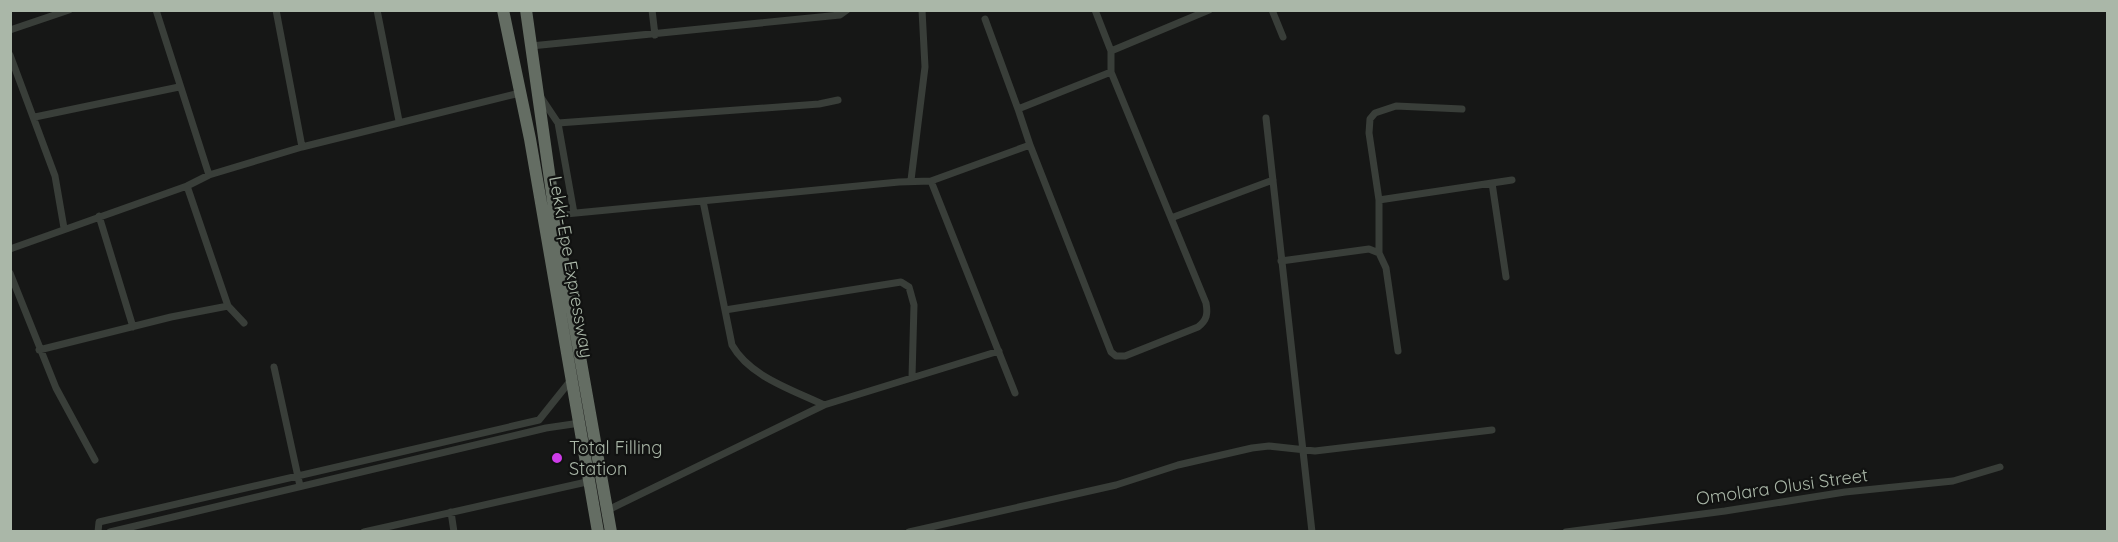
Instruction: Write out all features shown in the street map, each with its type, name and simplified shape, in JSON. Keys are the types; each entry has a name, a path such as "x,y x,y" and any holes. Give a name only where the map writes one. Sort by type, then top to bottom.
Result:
{"highway":[{"name":"Lekki-Epe Expressway","path":"503,10 573,379 598,531"},
{"name":"Lekki-Epe Expressway","path":"526,10 555,215 611,531"}],"street":[{"path":"10,30 69,10"},
{"path":"156,10 208,175"},
{"path":"276,10 302,147"},
{"path":"376,10 399,121"},
{"path":"651,10 655,35"},
{"path":"531,46 840,15 847,10"},
{"path":"912,180 925,67 922,10"},
{"path":"985,19 1030,145 1111,352 1116,356 1146,348 1198,327 1205,322 1208,313 1206,303 1111,72 1111,51 1095,10"},
{"path":"1111,51 1209,10"},
{"path":"1272,10 1283,37"},
{"path":"10,55 35,117 55,176 64,228"},
{"path":"1018,109 1111,72"},
{"path":"35,117 179,87"},
{"path":"537,92 558,123 574,213"},
{"path":"10,249 187,186 208,175 399,121 520,93"},
{"path":"558,123 819,104 838,100"},
{"path":"1398,351 1386,268 1379,253 1379,200 1370,133 1371,119 1374,113 1396,106 1462,110"},
{"path":"1266,118 1312,531"},
{"path":"555,215 912,180 931,181 1030,145"},
{"path":"1171,218 1273,180"},
{"path":"1379,200 1512,180"},
{"path":"931,181 1015,393"},
{"path":"1492,183 1506,277"},
{"path":"187,186 228,306 244,324"},
{"path":"703,201 732,345 738,357 755,370 824,405"},
{"path":"99,216 133,327"},
{"path":"1281,261 1370,249 1379,253"},
{"path":"10,273 56,388 95,459"},
{"path":"725,310 901,282 909,287 914,305 912,377"},
{"path":"39,350 228,306"},
{"path":"608,510 824,405 999,351"},
{"path":"274,366 300,486"},
{"path":"98,531 99,522 539,420 573,379"},
{"path":"110,531 484,442 580,423"},
{"path":"909,531 1104,488 1178,465 1252,448 1269,446 1302,451 1492,430"},
{"path":"481,433 484,442"},
{"name":"Omolara Olusi Street","path":"1566,531 1725,511 1845,492 1953,481 2000,467"},
{"path":"364,531 591,481"},
{"path":"451,512 454,531"}],"place":[{"name":"Total Filling Station","path":"557,458"}]}
